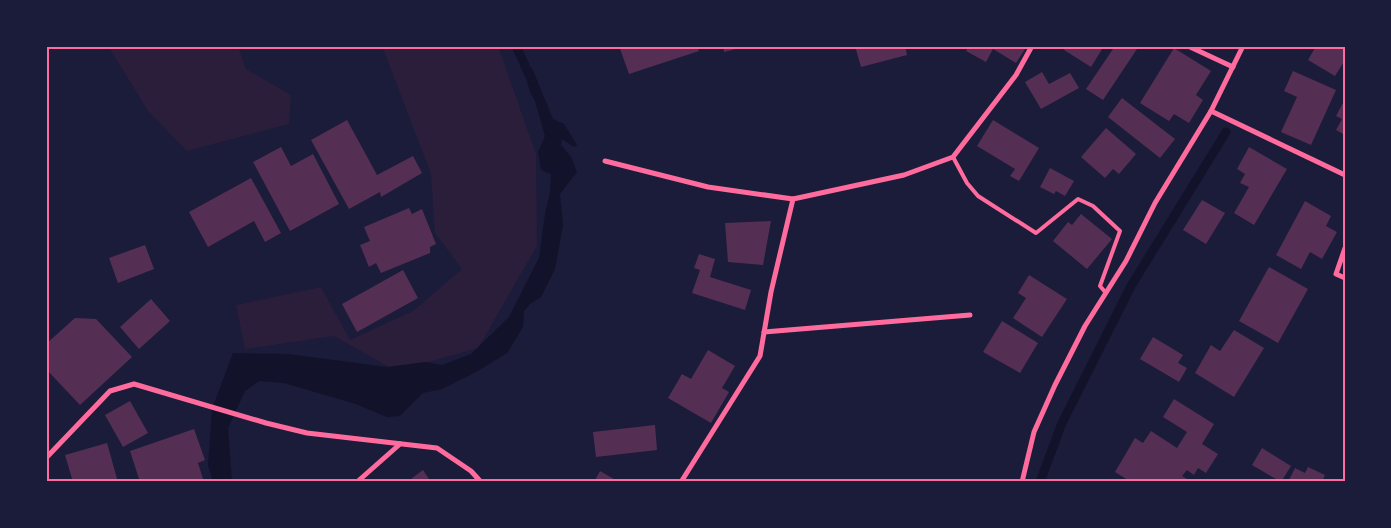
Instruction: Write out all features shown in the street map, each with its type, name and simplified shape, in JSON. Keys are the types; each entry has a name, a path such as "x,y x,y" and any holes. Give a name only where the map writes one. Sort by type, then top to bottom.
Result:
{"street":[{"path":"605,161 708,186 793,199 904,175 953,156 1016,75 1032,46"},
{"path":"1188,46 1233,67"},
{"path":"1022,482 1034,432 1051,393 1085,326 1126,261 1155,202 1211,111 1243,46"},
{"path":"1211,111 1345,175"},
{"path":"681,482 760,356 771,292 793,199"},
{"path":"1345,248 1336,274 1345,278"},
{"path":"764,332 970,315"},
{"path":"46,458 110,391 134,384 266,423 307,433 437,448 471,471 481,482"},
{"path":"357,482 400,444"}],"lane":[{"path":"953,156 967,183 978,196 1036,233 1078,199 1093,206 1120,231 1100,286 1106,293"}],"shaded area":[{"path":"108,46 238,46 246,69 291,95 289,124 187,151 148,111"},
{"path":"382,46 498,46 536,154 537,246 478,348 396,371 334,336 245,349 236,305 321,287 350,340 413,311 462,269 435,233 431,174"},
{"path":"532,68 553,119 564,124 577,145 574,147 562,139 561,145 571,157 577,172 560,194 563,225 555,269 541,297 530,304 524,311 523,327 507,353 476,372 442,389 423,393 400,416 387,417 356,404 284,383 259,381 245,391 228,428 232,482 213,482 208,465 212,409 233,353 288,354 387,367 425,362 442,365 471,354 509,317 539,258 550,192 551,174 541,170 538,152 545,136 525,74"}],"building":[{"path":"619,46 697,46 699,51 629,74"},
{"path":"723,46 744,46 744,47 724,52"},
{"path":"855,46 905,46 907,55 861,67"},
{"path":"969,46 1027,46 1016,63 993,49 986,62 966,51"},
{"path":"1066,46 1104,46 1091,67 1064,50"},
{"path":"1115,46 1139,46 1103,100 1086,89"},
{"path":"1316,46 1345,46 1345,60 1335,76 1308,60"},
{"path":"1174,48 1211,71 1196,95 1203,100 1189,123 1174,114 1169,121 1140,103"},
{"path":"1293,71 1336,90 1311,145 1281,132 1297,97 1284,91"},
{"path":"1042,72 1049,84 1070,73 1079,88 1041,109 1025,82"},
{"path":"1122,98 1175,139 1160,158 1108,117"},
{"path":"1345,99 1345,135 1336,130 1342,119 1336,116"},
{"path":"347,120 377,175 413,156 422,173 381,197 380,192 349,209 311,140"},
{"path":"993,120 1039,148 1019,181 1010,176 1015,169 977,146"},
{"path":"1106,128 1136,154 1119,174 1113,169 1105,178 1081,157"},
{"path":"281,147 291,166 313,154 339,204 290,231 253,162"},
{"path":"1249,147 1287,169 1254,225 1234,213 1249,187 1240,183 1245,174 1237,169"},
{"path":"1050,168 1074,181 1065,196 1056,191 1054,194 1040,187"},
{"path":"251,178 281,233 265,242 254,221 208,247 189,212"},
{"path":"1202,200 1225,213 1206,244 1183,230"},
{"path":"1305,201 1331,216 1326,226 1337,232 1322,259 1310,252 1301,269 1276,255"},
{"path":"409,208 412,214 422,209 436,244 430,247 430,253 381,273 376,263 369,267 360,245 370,241 364,227"},
{"path":"1081,214 1112,239 1087,269 1053,241 1068,222 1072,225"},
{"path":"771,221 763,265 728,262 725,223"},
{"path":"145,245 154,269 118,283 109,258"},
{"path":"699,254 715,259 710,277 751,290 745,310 692,293 700,270 694,268"},
{"path":"1269,267 1308,289 1278,343 1239,321"},
{"path":"403,270 418,298 357,332 342,304"},
{"path":"1029,275 1067,299 1042,337 1013,318 1026,298 1018,293"},
{"path":"151,299 170,321 139,349 120,327"},
{"path":"75,318 96,319 132,357 80,405 46,369 46,344"},
{"path":"1002,321 1038,343 1020,373 983,352"},
{"path":"1234,330 1264,348 1234,397 1195,373 1211,345 1220,351"},
{"path":"1153,337 1183,355 1178,363 1187,368 1179,382 1140,359"},
{"path":"708,350 735,366 722,388 729,392 711,423 668,398 682,374 691,379"},
{"path":"1174,399 1214,424 1202,444 1218,454 1206,473 1198,468 1194,475 1187,470 1182,476 1192,482 1131,482 1115,472 1135,438 1143,443 1151,431 1177,448 1187,432 1163,417"},
{"path":"130,401 148,433 123,447 105,415"},
{"path":"655,425 657,450 596,457 593,432"},
{"path":"194,429 205,460 198,463 204,482 140,482 130,451"},
{"path":"107,443 118,482 73,482 65,455"},
{"path":"1262,448 1291,466 1281,482 1252,465"},
{"path":"1308,467 1325,475 1322,482 1288,482 1295,468 1305,473"},
{"path":"423,470 431,482 407,482"},
{"path":"600,471 619,482 594,482"}],"waterway":[{"path":"516,46 532,81"},
{"path":"1040,482 1062,423 1131,286 1226,132"}]}
